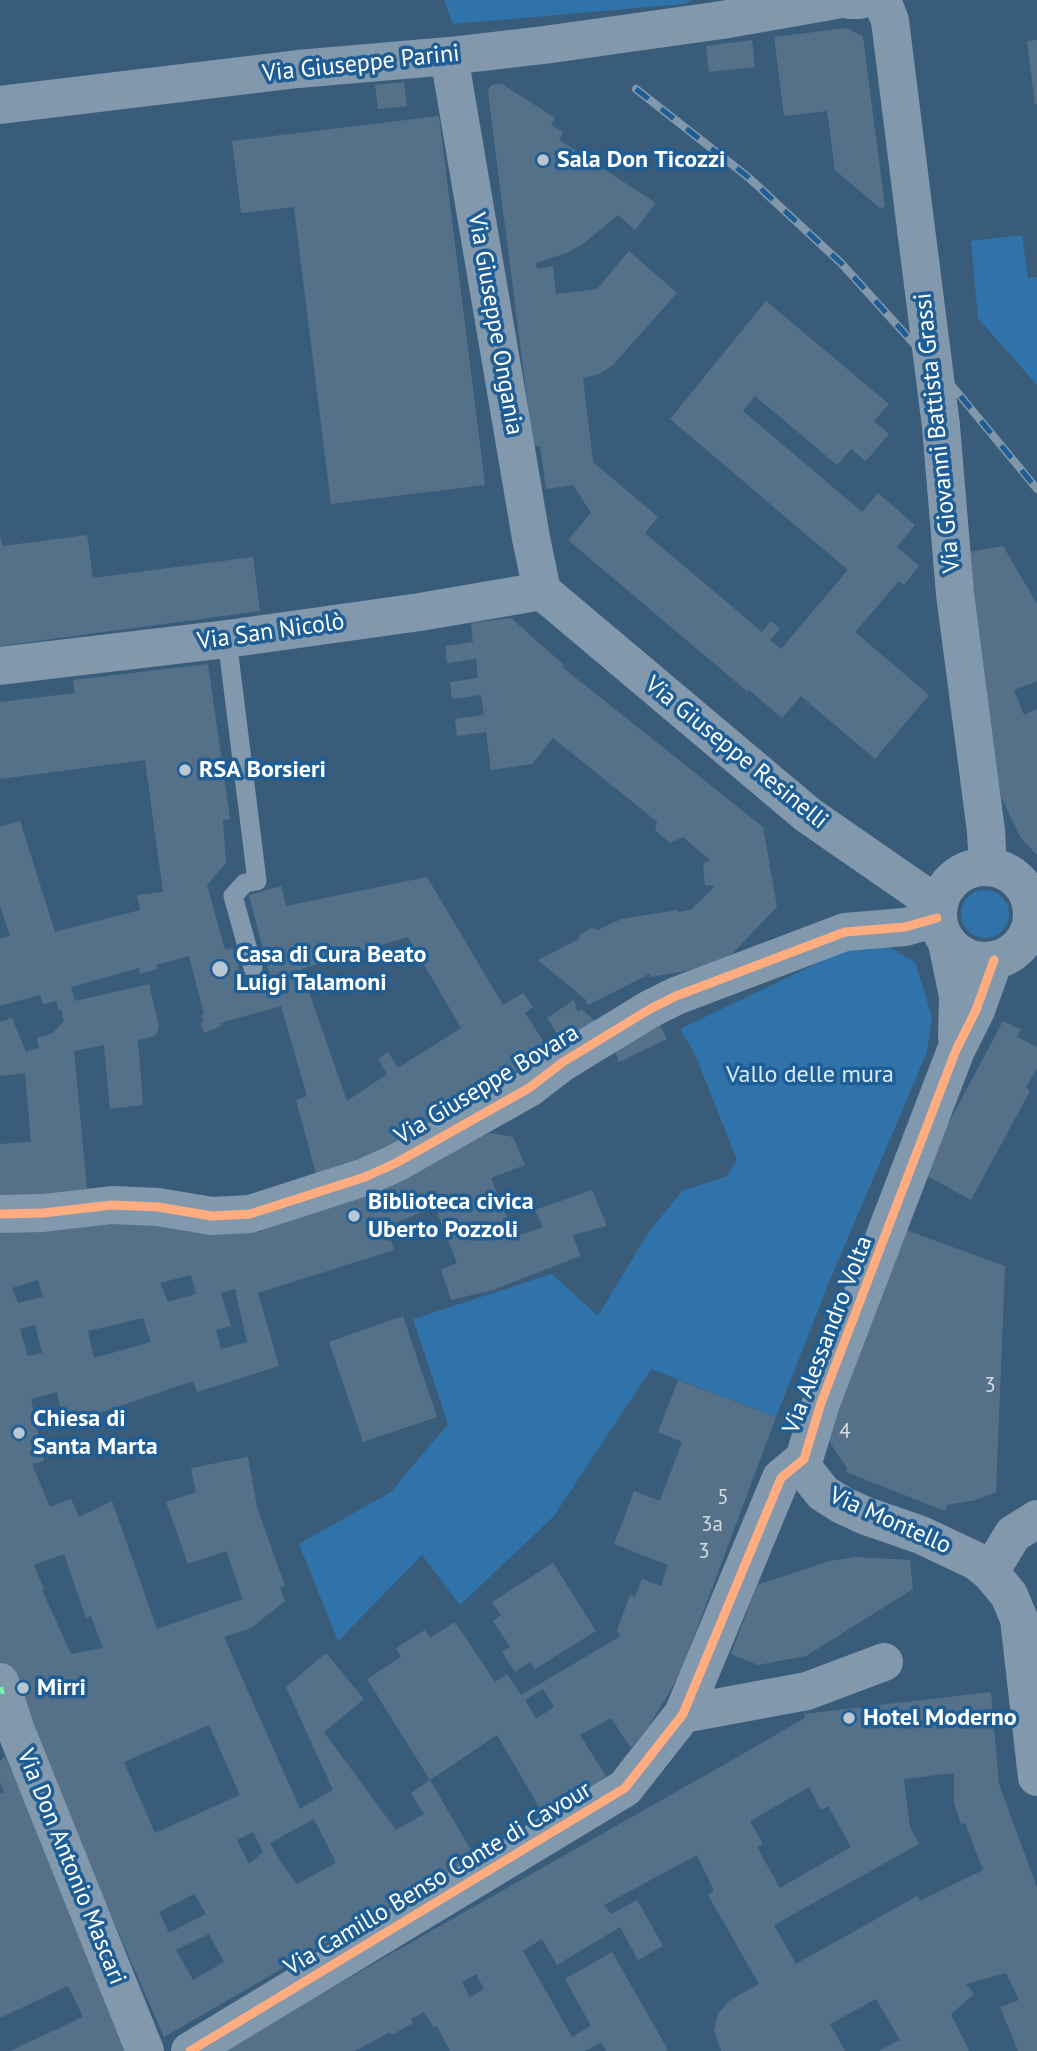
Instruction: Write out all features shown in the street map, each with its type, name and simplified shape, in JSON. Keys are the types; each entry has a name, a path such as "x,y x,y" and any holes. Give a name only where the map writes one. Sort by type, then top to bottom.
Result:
{"street":[{"name":"Via Giuseppe Parini","path":"0,105 298,69 449,56 734,10 836,0"},
{"path":"849,0 860,0"},
{"name":"Via Giovanni Battista Grassi","path":"882,0 890,22 941,426 955,594 986,831 988,867"},
{"name":"Via Giuseppe Ongania","path":"449,56 542,592"},
{"name":"Via San Nicolò","path":"0,666 227,639 542,592"},
{"name":"Via Giuseppe Resinelli","path":"542,592 940,922"},
{"path":"988,867 1010,874 1032,892 1032,916 1025,940 1017,950 994,960 981,961 956,952 940,922 942,892 951,880 974,868 988,867"},
{"name":"Via Alessandro Volta","path":"940,922 958,996 956,1050"},
{"name":"Via Giuseppe Bovara","path":"0,1214 43,1213 112,1205 158,1207 212,1216 250,1214 365,1177 396,1163 529,1088 563,1062 650,1009 677,996 845,932 940,922"},
{"name":"Via Alessandro Volta","path":"683,1714 781,1478 804,1459 821,1403 956,1050 976,1010 994,960"},
{"name":"Via Montello","path":"804,1459 804,1469 810,1480 823,1493 842,1505 940,1543 976,1561 990,1572"},
{"path":"1037,1519 1013,1535 990,1572 1009,1595 1019,1619 1037,1777"},
{"path":"683,1714 807,1691 884,1662"},
{"name":"Via Don Antonio Mascari","path":"2,1686 15,1728 145,2051"},
{"name":"Via Camillo Benso Conte di Cavour","path":"190,2051 625,1788 683,1714"}],"lane":[{"path":"227,639 257,881 245,883 233,897 253,968"}],"green space":[{"path":"444,0 693,0 683,4 453,24"},
{"path":"1022,235 1028,278 1037,277 1037,385 978,318 971,241"},
{"path":"985,890 994,891 1002,897 1008,905 1008,923 1002,931 994,937 985,938 976,937 968,931 962,923 961,914 962,905 968,897 976,891"},
{"name":"Vallo delle mura","path":"878,941 915,962 932,1017 927,1052 830,1280 776,1417 651,1369 554,1516 460,1605 422,1555 338,1641 299,1544 391,1492 448,1424 413,1319 552,1274 598,1316 648,1233 682,1191 727,1176 737,1160 695,1054 680,1029 847,949"}],"building":[{"path":"847,28 863,37 885,207 880,208 835,170 827,111 784,116 774,37"},
{"path":"752,40 755,67 709,72 706,46"},
{"path":"1037,40 1037,104 1035,105 1027,41"},
{"path":"404,82 407,106 378,109 375,85"},
{"path":"502,84 555,118 551,125 563,132 559,140 656,203 635,230 618,215 583,244 536,263 537,269 553,266 556,294 597,289 629,251 677,293 613,365 599,374 583,378 593,462 658,517 645,533 762,632 771,621 780,629 770,640 781,649 848,570 670,419 766,301 889,404 874,421 889,434 866,461 851,449 837,465 755,396 743,411 862,512 878,493 915,525 897,547 919,566 904,585 899,581 855,632 929,695 875,759 801,696 782,718 568,540 591,513 573,485 546,489 540,446 533,446 488,92 490,86"},
{"path":"439,116 485,485 331,504 294,207 241,213 232,141"},
{"path":"87,535 93,578 253,557 260,611 0,646 0,537 3,546"},
{"path":"1003,546 1037,604 1037,681 1014,690 1024,715 1037,709 1037,855 1021,838 1001,797 968,552"},
{"path":"511,618 564,665 562,667 763,827 777,907 721,965 651,977 650,974 588,1005 585,999 538,960 579,939 580,934 592,928 598,930 621,919 691,910 715,886 705,885 703,864 710,860 683,837 670,843 655,830 655,820 553,738 532,764 491,770 486,732 457,736 455,719 484,715 481,695 452,699 450,682 478,678 476,659 447,663 445,646 473,642 471,623"},
{"path":"208,664 230,819 223,820 226,863 207,885 225,950 233,948 243,983 270,976 249,895 281,886 286,906 427,877 503,1005 523,993 533,1007 525,1013 549,1050 449,1114 366,1159 316,1174 296,1100 307,1096 281,1006 220,1023 221,1026 204,1033 201,1015 204,1014 189,956 156,965 157,969 140,974 139,968 71,987 75,1001 149,984 159,1027 155,1036 138,1040 143,1105 110,1109 104,1045 74,1051 87,1189 0,1200 0,1144 31,1142 25,1073 0,1076 0,1022 12,1018 26,1052 39,1048 37,1038 53,1033 64,1021 56,1001 43,1004 40,995 0,1006 0,939 10,936 0,906 0,827 20,821 55,932 140,910 137,895 163,892 145,760 0,779 0,702 75,693 73,680","holes":["408,937 461,1028 398,1068 388,1052 378,1059 387,1074 347,1101 301,969"]},
{"path":"574,1000 575,1009 579,1012 581,1009 599,1024 566,1047 547,1018"},
{"path":"658,1021 667,1039 619,1062 613,1046"},
{"path":"1003,1021 1021,1030 1017,1037 1037,1047 1037,1068 1026,1088 1030,1091 971,1200 922,1173"},
{"path":"491,1133 513,1137 525,1165 491,1178 515,1237 543,1227 535,1210 592,1190 607,1226 573,1235 580,1256 493,1290 451,1300 441,1270 457,1263 435,1207 393,1224 395,1230 388,1233 394,1250 258,1293 279,1366 197,1392 193,1381 64,1425 57,1392 31,1399 44,1461 32,1464 50,1507 71,1499 79,1517 112,1501 157,1629 243,1599 226,1551 188,1564 166,1502 196,1492 191,1468 248,1457 257,1507 285,1586 280,1588 285,1601 251,1628 224,1637 300,1809 333,1790 286,1687 326,1653 364,1699 324,1732 396,1830 424,1814 411,1793 430,1780 475,1857 164,2037 0,1661 0,1234 34,1227 112,1218 218,1233 259,1232 304,1212 371,1190 446,1157 442,1150","holes":["191,1275 196,1294 168,1302 160,1283","38,1280 43,1297 18,1303 12,1288","235,1289 247,1342 221,1349 216,1330 231,1326 221,1293","143,1318 151,1342 94,1358 88,1331","35,1325 42,1353 28,1356 20,1329","64,1554 86,1618 91,1616 103,1648 71,1654 42,1590 44,1589 34,1565","209,1725 240,1795 155,1833 124,1762","314,1819 336,1863 297,1884 270,1843","253,1832 263,1852 249,1864 237,1840","194,1894 206,1914 169,1933 159,1912","209,1934 224,1962 193,1980 176,1950"]},
{"path":"900,1228 1005,1266 996,1492 976,1500 947,1505 945,1511 846,1472 847,1468 825,1435"},
{"path":"403,1316 437,1417 363,1442 329,1342"},
{"path":"678,1380 776,1417 680,1674 649,1726 631,1748 611,1718 580,1735 606,1776 581,1796 545,1817 497,1735 430,1780 367,1679 401,1657 396,1648 425,1630 430,1638 455,1622 495,1682 507,1674 521,1695 621,1636 617,1630 630,1595 635,1597 642,1579 661,1586 668,1565 614,1544 634,1491 660,1501 682,1442 658,1432","holes":["543,1689 554,1707 536,1719 525,1700"]},
{"path":"855,1557 910,1560 913,1589 806,1656 758,1665 731,1654 757,1585 830,1561"},
{"path":"553,1563 596,1631 535,1669 530,1662 515,1672 502,1652 510,1647 493,1621 501,1615 492,1602"},
{"path":"991,1692 999,1784 1037,1888 1037,2051 1018,2051 1000,2007 1019,2000 1006,1973 966,1984 974,1994 951,2014 969,2051 879,2051 900,2040 876,1999 830,2024 845,2051 721,2051 714,2031 718,2014 729,2001 759,1984 708,1895 714,1891 697,1855 604,1905 611,1914 637,1900 663,1946 638,1960 620,1927 557,1965 542,1939 523,1951 572,2037 591,2026 565,1979 612,1952 668,2050 666,2051 606,2051 601,2042 585,2051 450,2051 437,2026 434,2028 424,2012 411,2019 413,2023 392,2035 390,2032 355,2051 220,2051 805,1718 804,1714","holes":["954,1773 954,1803 961,1824 965,1823 983,1870 920,1901 917,1896 796,1964 774,1925 919,1844 910,1827 904,1779","809,1787 821,1810 828,1806 851,1847 780,1888 757,1847 763,1844 750,1821","476,1974 484,1989 470,1997 462,1982"]},
{"path":"5,1756 133,2051 10,2051 83,2017 68,1986 0,2018 0,1794 4,1793 0,1782 0,1761"}],"railway":[{"path":"636,89 748,177 841,263 953,387 1037,489"}],"marked path":[{"path":"0,1691 4,1690"}],"cycle path":[{"path":"0,1214 43,1213 112,1205 158,1207 212,1216 250,1214 365,1177 396,1163 529,1088 563,1062 676,996 845,932 905,927 937,918"},
{"path":"190,2051 625,1788 683,1714 781,1478 804,1459 821,1403 956,1050 976,1010 994,960"}],"place":[{"name":"Sala Don Ticozzi","path":"543,160"},
{"name":"RSA Borsieri","path":"185,770"},
{"name":"Casa di Cura Beato Luigi Talamoni","path":"220,969"},
{"name":"Biblioteca civica Uberto Pozzoli","path":"354,1216"},
{"name":"Chiesa di Santa Marta","path":"19,1433"},
{"name":"Mirri","path":"23,1688"},
{"name":"Hotel Moderno","path":"849,1718"}]}
